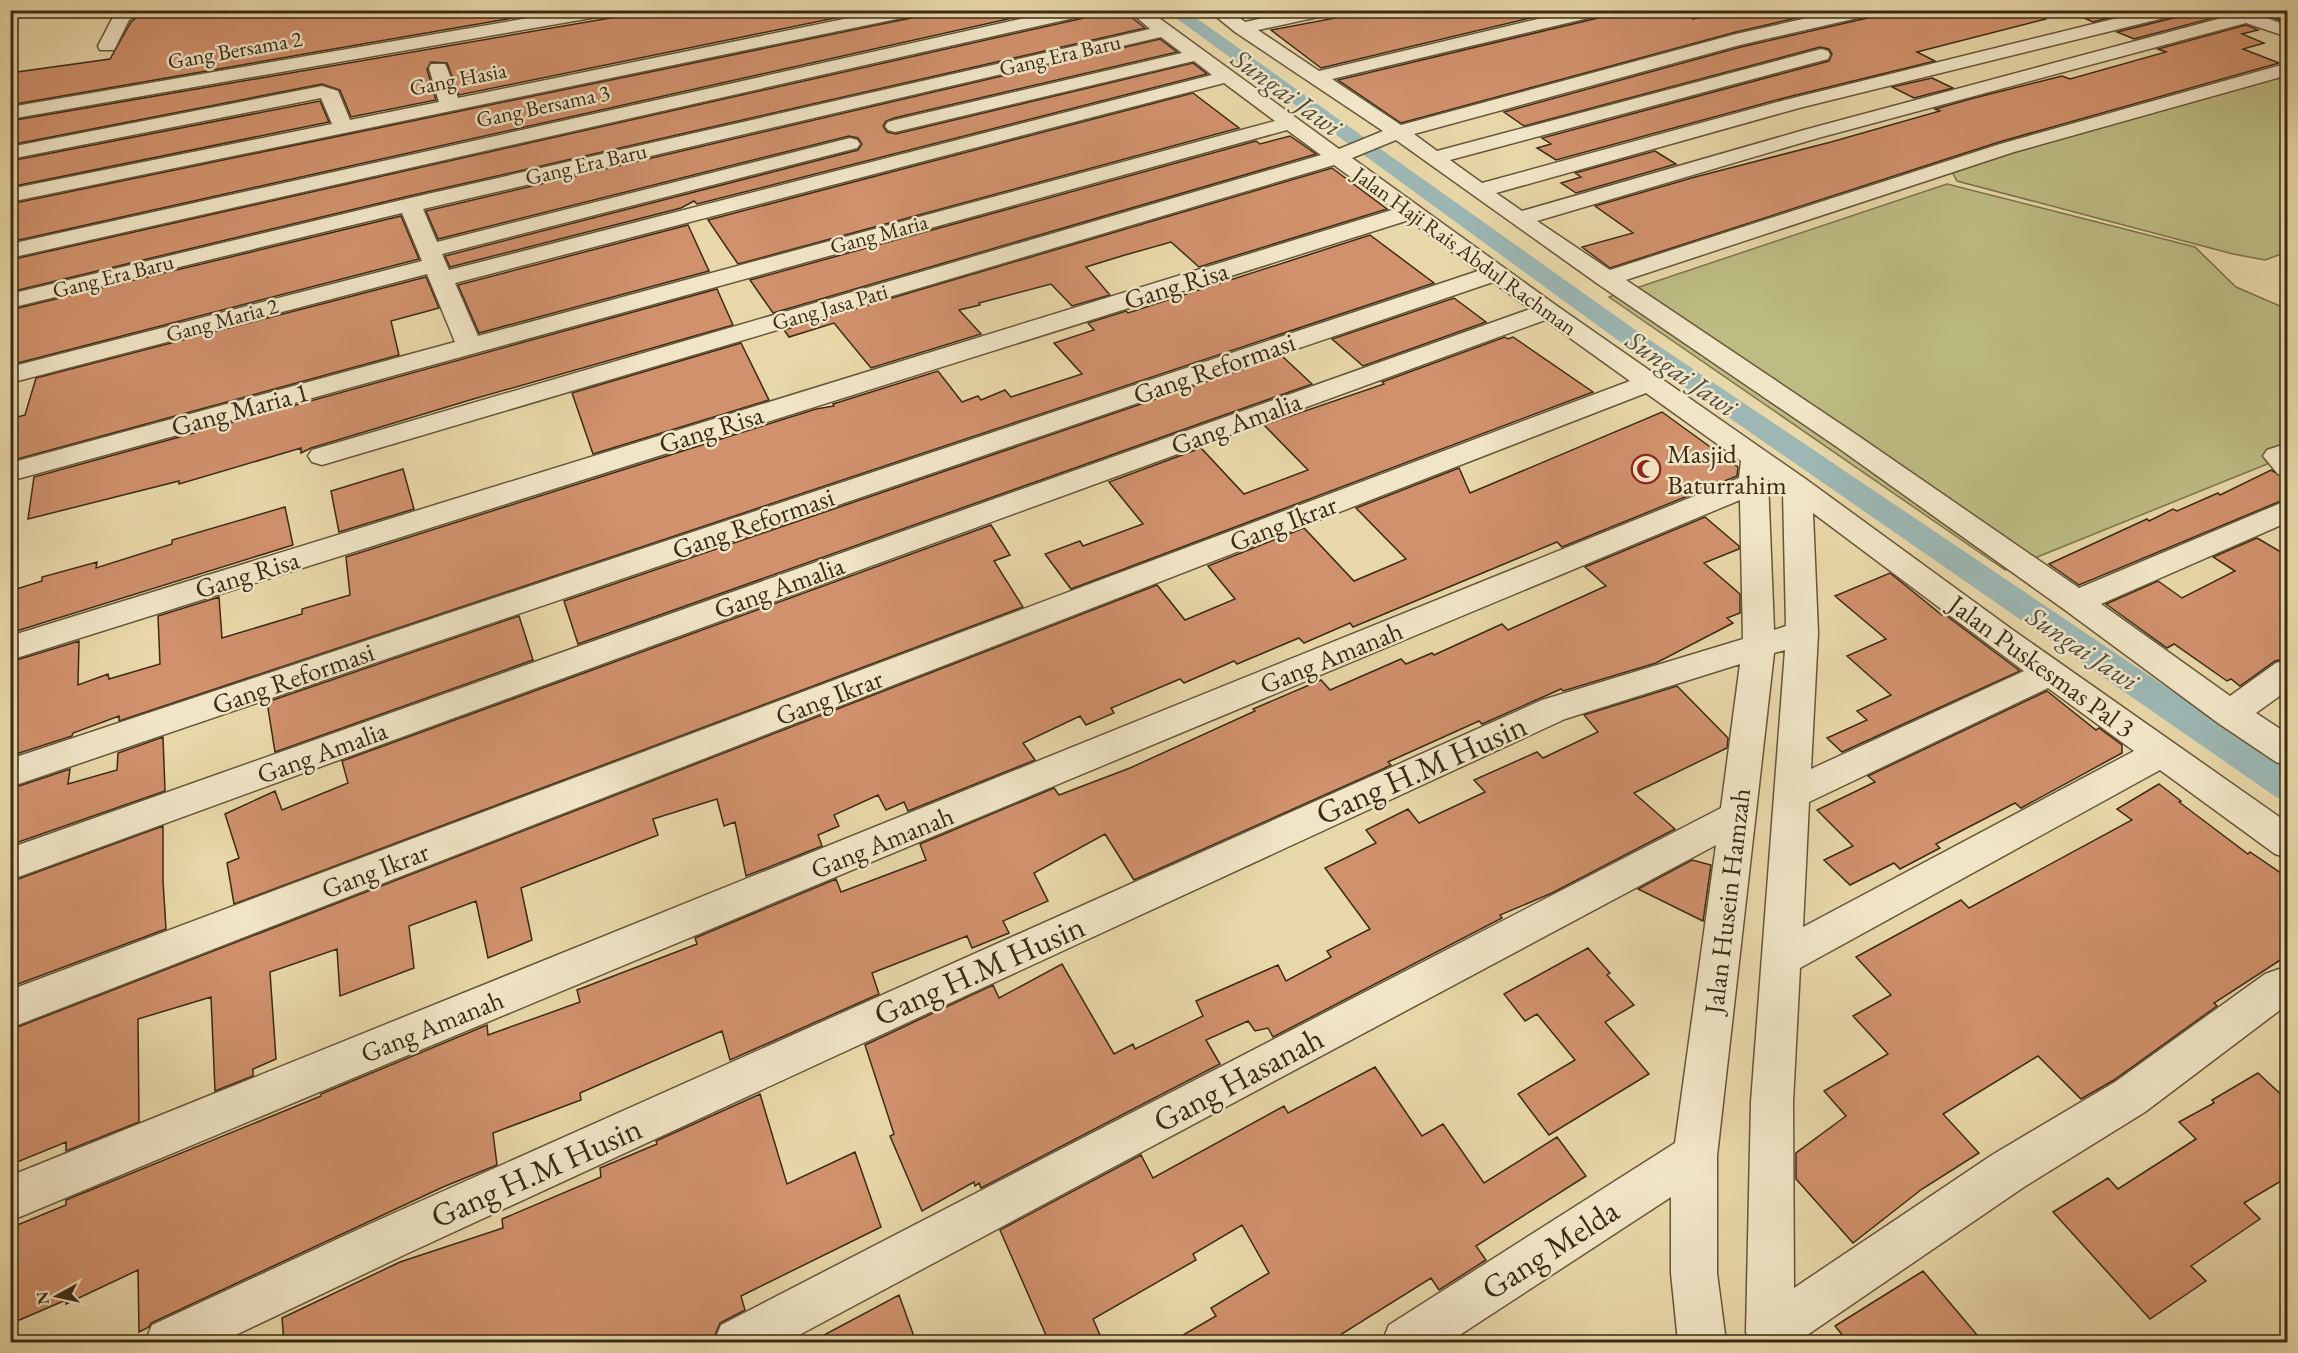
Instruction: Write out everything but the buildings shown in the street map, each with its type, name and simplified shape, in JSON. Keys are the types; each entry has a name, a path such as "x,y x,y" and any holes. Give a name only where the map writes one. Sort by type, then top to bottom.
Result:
{"street":[{"path":"107,46 122,17 136,10"},
{"name":"Gang Bersama 2","path":"10,113 609,10"},
{"name":"Gang Hasia","path":"10,196 916,10"},
{"name":"Gang Bersama 3","path":"10,251 1087,10"},
{"name":"Jalan Haji Rais Abdul Rachman","path":"1136,10 1289,123 1345,154 1413,211 1648,383 1753,471 1797,487"},
{"path":"1216,10 1316,77 1394,134 1434,158 1606,279 1847,441 2076,602 2230,714 2288,752"},
{"path":"1241,28 1326,10"},
{"path":"1316,77 1601,10"},
{"name":"Gang Jasa Pati","path":"322,456 1345,154 1394,134 1736,40 1869,10"},
{"path":"1479,191 1792,104 2174,10"},
{"path":"1519,219 2237,14 2288,32"},
{"name":"Gang Era Baru","path":"10,301 410,205 1163,31"},
{"path":"895,126 1196,55"},
{"path":"1434,158 1821,55"},
{"path":"438,68 450,105"},
{"path":"1606,279 2007,148 2288,69"},
{"path":"435,265 1225,77"},
{"path":"10,153 316,93 331,95 343,127"},
{"name":"Gang Maria","path":"469,346 1289,123"},
{"path":"435,265 850,144"},
{"path":"410,205 469,346"},
{"name":"Gang Risa","path":"10,648 1413,211"},
{"name":"Gang Maria 2","path":"10,375 435,265"},
{"name":"Gang Reformasi","path":"10,773 1496,273"},
{"name":"Gang Amalia","path":"10,864 1548,311"},
{"name":"Gang Maria 1","path":"10,472 469,346"},
{"name":"Gang Ikrar","path":"10,1009 1648,383"},
{"path":"2288,452 2277,456 2288,468"},
{"name":"Jalan Husein Hamzah","path":"1702,1342 1697,1316 1692,1232 1695,1156 1759,646 1753,471"},
{"name":"Gang Amanah","path":"10,1199 1753,471"},
{"name":"Jalan Husein Hamzah","path":"1772,1337 1772,1102 1802,633 1797,487"},
{"name":"Jalan Puskesmas Pal 3","path":"1797,487 2049,673 2288,843"},
{"path":"2076,602 2288,510"},
{"name":"Gang H.M Husin","path":"169,1342 388,1239 1554,709 1802,633"},
{"path":"2230,714 2288,672"},
{"path":"1792,793 2049,673"},
{"path":"1781,958 2162,753"},
{"name":"Gang Hasanah","path":"738,1342 1738,816"},
{"path":"1772,1337 2008,1171 2130,1097 2279,987"},
{"name":"Gang Melda","path":"1406,1342 1695,1156"}],"shaded area":[{"path":"2287,71 2287,252 2265,260 2233,254 1957,181 1950,168"},
{"path":"1947,184 2195,247 2236,287 2287,309 2287,456 2005,570 1609,297"}],"waterway":[{"name":"Sungai Jawi","path":"1173,10 1632,339 2288,787"}],"place":[{"name":"Masjid Baturrahim","path":"1646,469"}]}
